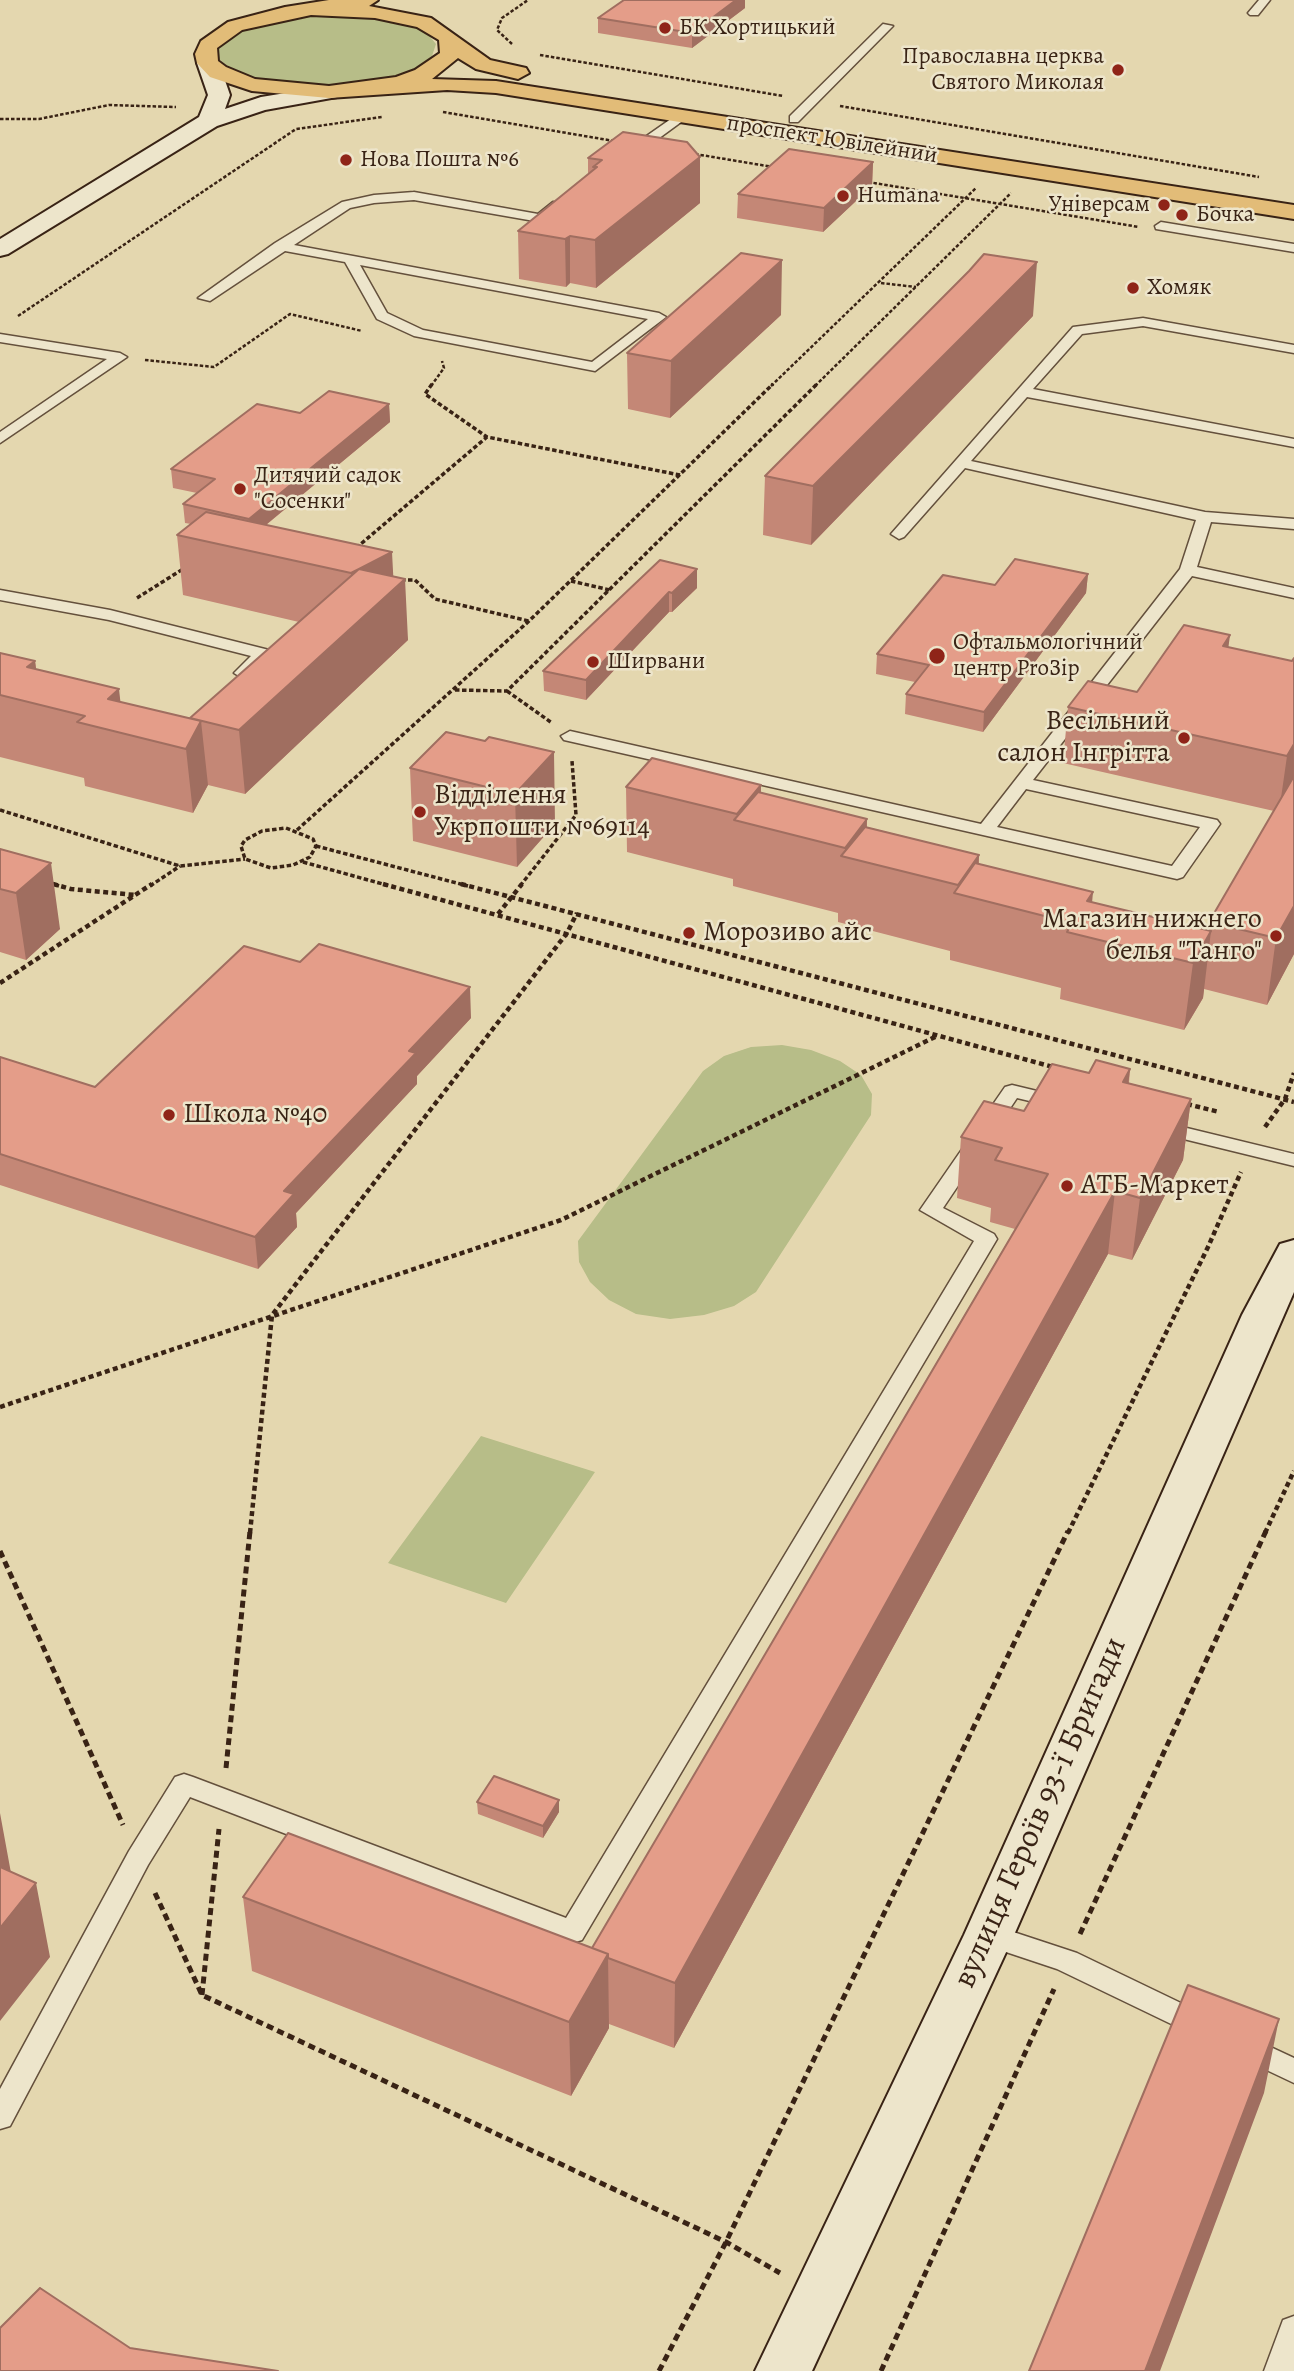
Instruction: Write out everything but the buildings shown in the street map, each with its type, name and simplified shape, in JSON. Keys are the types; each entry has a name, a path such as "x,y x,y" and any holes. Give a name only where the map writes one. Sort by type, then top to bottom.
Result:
{"main road":[{"path":"368,0 285,13 235,26 208,45 205,54 208,63 218,72 252,85 329,92 369,89 423,75 450,55 446,37 436,16 437,5"},
{"name":"проспект Ювілейний","path":"316,10 402,16 446,37 468,57 501,70 1294,197"},
{"name":"проспект Ювілейний","path":"369,89 447,84 496,87 1294,212"}],"street":[{"path":"208,63 219,95 209,121"},
{"path":"0,249 209,121 261,104 329,92"},
{"name":"вулиця Героїв 93-ї Бригади","path":"783,2371 989,1935 1262,1315 1294,1253"}],"lane":[{"path":"1254,13 1265,0"},
{"path":"794,119 887,26"},
{"path":"619,161 682,117"},
{"path":"205,298 280,246 346,205 373,199 414,196 540,218 574,194"},
{"path":"1161,226 1294,248"},
{"path":"280,246 350,259 646,314 659,317 595,367 419,333 382,316 350,259"},
{"path":"899,534 1078,330 1143,323 1294,349"},
{"path":"0,338 120,358"},
{"path":"0,439 120,358"},
{"path":"1024,392 1294,443"},
{"path":"960,463 1205,517 1294,524"},
{"path":"985,830 1188,570 1205,517"},
{"path":"1188,570 1294,593"},
{"path":"0,595 110,615 263,654 226,688"},
{"path":"570,736 1177,873 1212,824 1020,782"},
{"path":"0,2117 138,1858 184,1784 572,1933 986,1239 930,1210 1012,1091 1079,1107"},
{"path":"1132,1120 1294,1160"},
{"path":"989,1935 1067,1961 1294,2071"},
{"path":"1280,2371 1294,2330"}],"path":[{"path":"523,49 512,44 497,30 502,18 528,0"},
{"path":"533,54 1268,178"},
{"path":"0,119 24,121 109,105 150,104 200,110 209,121"},
{"path":"437,111 777,167"},
{"path":"11,321 296,129 384,117"},
{"path":"297,830 529,621 1000,166"},
{"path":"507,691 1032,171"},
{"path":"858,181 1147,228"},
{"path":"880,283 916,287"},
{"path":"120,358 214,367 290,314 368,332"},
{"path":"437,355 444,368 425,394 487,437 680,475"},
{"path":"346,556 487,437"},
{"path":"110,615 189,565"},
{"path":"390,580 415,580 435,599 529,621"},
{"path":"571,581 611,590"},
{"path":"454,690 507,691 570,736 576,815 498,914"},
{"path":"0,810 180,866 245,859 271,868 303,862 310,857 316,846"},
{"path":"245,859 241,846 253,835 274,829 297,830 307,834 316,846 1294,1102"},
{"path":"303,862 1056,1068"},
{"path":"0,983 180,866"},
{"path":"48,883 71,889 135,895"},
{"path":"202,1995 272,1315 567,933 577,913"},
{"path":"0,1407 561,1220 938,1036"},
{"path":"659,2371 726,2242 1199,1260 1208,1247 1252,1149 1285,1099 1294,1073"},
{"path":"1174,1100 1226,1115"},
{"path":"1252,1122 1275,1128"},
{"path":"881,2371 1294,1471"},
{"path":"0,1551 202,1995 726,2242 819,2295"}],"green space":[{"path":"348,13 408,23 427,33 436,44 432,56 417,68 392,77 323,86 255,79 232,70 219,59 218,47 229,36 250,26 313,14"},
{"path":"782,1045 811,1050 840,1061 861,1075 872,1094 871,1115 756,1292 734,1306 704,1315 670,1319 636,1314 609,1300 590,1282 579,1262 578,1241 703,1071 724,1056 751,1047"},
{"path":"481,1436 595,1472 506,1603 388,1563"}],"place":[{"name":"БК Хортицький","path":"665,28"},
{"name":"Православна церква Святого Миколая","path":"1118,70"},
{"name":"Нова Пошта №6","path":"346,160"},
{"name":"Humana","path":"843,196"},
{"name":"Універсам","path":"1164,205"},
{"name":"Бочка","path":"1182,215"},
{"name":"Хомяк","path":"1133,288"},
{"name":"Дитячий садок \"Сосенки\"","path":"240,489"},
{"name":"Офтальмологічний центр ProЗір","path":"937,656"},
{"name":"Ширвани","path":"593,662"},
{"name":"Весільний салон Інгрітта","path":"1184,738"},
{"name":"Відділення Укрпошти №69114","path":"420,812"},
{"name":"Морозиво айс","path":"689,933"},
{"name":"Магазин нижнего белья \"Танго\"","path":"1276,936"},
{"name":"Школа №40","path":"169,1115"},
{"name":"АТБ-Маркет","path":"1067,1186"}]}
